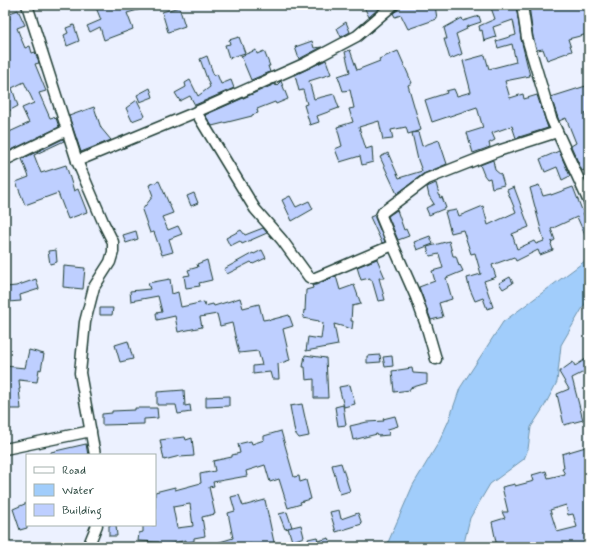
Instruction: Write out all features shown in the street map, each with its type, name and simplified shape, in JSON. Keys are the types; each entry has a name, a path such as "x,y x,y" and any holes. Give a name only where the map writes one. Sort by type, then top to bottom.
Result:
{"street":[{"path":"28,5 66,130 77,161 113,242 112,257 94,287 85,322 80,373 96,454"},
{"path":"77,161 196,112 306,63 357,36 393,5"},
{"path":"522,5 527,38 551,118 589,202"},
{"path":"196,112 255,209 282,240 309,277 313,279 316,278 393,245"},
{"path":"5,160 66,130"},
{"path":"436,358 428,328 416,297 380,216 383,212 427,179 498,151 557,132"},
{"path":"5,449 91,431"},
{"path":"88,547 97,526"}],"water":[{"path":"589,258 589,297 561,345 557,382 544,407 531,427 528,449 524,459 490,484 470,518 463,547 386,547 413,485 439,442 449,420 460,388 503,322"}],"building":[{"path":"95,5 148,5 149,7 127,13 133,29 104,40 100,27 90,32 87,26 101,20"},
{"path":"363,5 377,5 378,9 369,17"},
{"path":"399,5 435,5 437,19 408,29 401,15 395,17 393,13 398,10"},
{"path":"490,5 516,5 521,39 530,76 505,81 510,98 523,94 524,99 537,95 548,128 516,138 512,126 492,133 495,140 489,143 490,147 473,153 467,133 483,128 477,107 432,122 425,100 447,93 446,91 454,89 457,96 471,92 463,61 485,55 489,69 516,62 512,44 498,48 496,41 516,35 513,20 493,27 496,37 484,41 482,30 480,31 479,26 495,19"},
{"path":"529,5 584,5 586,15 584,15 588,34 568,39 572,51 547,60 543,49 537,50 533,37"},
{"path":"179,7 185,26 168,32 162,12"},
{"path":"18,10 25,25 17,28 22,41 25,48 30,46 32,53 35,52 39,63 35,64 46,91 39,93 50,118 56,118 59,127 5,153 5,134 29,123 22,108 34,103 24,82 12,88 18,106 5,113 5,21 10,19 7,14"},
{"path":"479,16 481,22 466,27 467,29 456,34 462,54 450,59 444,39 447,39 444,28 462,18 463,21"},
{"path":"346,22 350,32 341,37 337,28"},
{"path":"74,25 79,41 67,46 64,35 68,33 66,28"},
{"path":"239,37 245,53 229,58 225,45 230,44 229,40"},
{"path":"312,41 314,48 322,47 299,59 295,47"},
{"path":"256,50 257,54 264,51 270,66 268,66 270,72 251,80 241,56"},
{"path":"350,50 357,70 380,61 379,59 398,51 412,83 408,85 421,130 408,134 406,127 391,130 393,139 383,140 379,121 359,127 366,149 372,147 373,162 362,165 360,156 340,162 335,149 342,146 337,127 353,122 349,109 354,108 350,90 343,91 338,76 350,72 345,52"},
{"path":"207,56 214,76 217,74 221,84 231,80 234,88 195,105 190,96 180,101 175,93 186,87 185,83 190,80 198,96 210,87 200,59"},
{"path":"326,60 331,74 309,81 314,99 334,94 339,108 317,116 319,122 310,125 304,105 307,104 303,90 299,91 295,75"},
{"path":"281,81 288,99 257,109 258,113 252,116 212,126 205,115 275,84 276,86"},
{"path":"589,85 589,111 585,113 589,122 589,168 582,171 571,146 576,143 566,118 559,121 551,97"},
{"path":"150,88 153,97 140,102 137,95"},
{"path":"137,100 145,116 132,121 126,108"},
{"path":"94,107 101,128 111,140 81,152 69,116"},
{"path":"418,132 422,146 439,140 447,164 423,174 397,194 380,157 388,153 399,178 422,171 412,133"},
{"path":"63,139 64,141 34,155 41,173 66,165 74,191 78,189 87,212 68,219 58,193 25,205 16,182 29,177 22,159"},
{"path":"559,151 570,176 562,180 557,167 545,172 540,159"},
{"path":"493,160 495,170 501,175 504,185 492,188 490,178 487,179 480,165"},
{"path":"159,181 173,213 162,217 168,230 178,226 182,234 169,239 173,252 162,255 154,232 150,233 142,210 153,196 149,185"},
{"path":"436,183 440,198 442,197 446,208 429,215 426,208 434,204 429,196 427,187"},
{"path":"539,185 543,196 551,195 573,187 589,228 589,233 585,235 577,217 551,229 555,240 551,242 553,250 540,255 538,250 516,261 514,257 492,265 496,277 484,281 493,307 487,309 483,298 475,301 467,278 481,274 475,253 471,254 463,230 451,233 445,212 457,210 459,216 483,206 488,225 516,212 507,190 514,187 529,227 512,234 517,249 534,241 536,244 544,241 530,188"},
{"path":"194,193 198,203 191,206 187,196"},
{"path":"290,196 296,207 309,201 313,209 292,221 282,200"},
{"path":"397,210 404,230 406,229 409,236 398,240 388,216"},
{"path":"375,215 385,242 382,243 370,217"},
{"path":"263,228 267,233 242,244 240,241 230,246 226,238 241,230 245,235"},
{"path":"136,231 138,239 126,243 123,235"},
{"path":"430,236 433,244 417,250 414,242"},
{"path":"449,241 453,256 456,256 459,266 460,265 463,271 446,278 452,299 439,303 443,317 431,320 419,287 435,281 432,271 443,268 439,254 430,256 427,247"},
{"path":"56,250 57,262 50,264 48,251"},
{"path":"262,250 266,258 253,264 251,262 227,274 224,269 253,253 254,254"},
{"path":"377,259 385,278 379,278 385,300 378,301 372,280 370,280 370,278 361,280 357,267"},
{"path":"207,260 212,280 199,283 200,286 186,288 184,276 190,275 188,270 198,267 197,264"},
{"path":"64,266 85,268 83,289 63,287"},
{"path":"336,276 340,290 354,285 361,304 352,306 352,329 334,324 338,345 306,351 308,337 321,339 323,323 303,318 304,310 305,311 306,290 313,288 312,285 316,285"},
{"path":"510,277 513,283 503,289 499,283"},
{"path":"36,279 39,289 20,295 21,301 8,302 6,287 16,286"},
{"path":"170,279 172,294 178,292 181,307 204,302 205,306 213,304 214,306 240,298 243,308 259,304 263,320 270,320 289,315 293,326 283,329 290,360 278,364 279,379 272,379 270,372 253,374 253,366 262,365 258,351 239,353 232,323 220,326 217,314 200,317 202,327 178,332 175,316 157,320 156,313 162,312 158,296 131,301 130,291 150,289 148,283"},
{"path":"100,308 113,308 112,315 100,315"},
{"path":"128,341 133,359 120,362 115,345"},
{"path":"29,350 44,354 41,370 39,369 37,382 19,380 21,409 7,409 5,399 5,366 25,368"},
{"path":"305,355 326,358 328,398 314,398 314,379 306,380 305,367 303,367"},
{"path":"380,355 381,362 367,363 367,356"},
{"path":"392,356 393,366 385,367 383,357"},
{"path":"589,357 589,384 584,372 572,378 583,420 564,425 557,394 569,389 559,372 573,362 575,366"},
{"path":"412,368 413,373 427,374 427,383 410,388 410,390 394,392 392,371"},
{"path":"350,385 355,404 344,407 339,387"},
{"path":"184,390 185,406 190,405 191,412 178,414 176,405 157,405 157,392"},
{"path":"229,396 229,406 206,407 206,397"},
{"path":"302,404 309,436 299,438 295,433 290,406"},
{"path":"343,405 346,425 338,426 335,407"},
{"path":"135,408 157,408 158,418 144,419 144,424 102,425 102,414 112,413 112,411 135,410"},
{"path":"395,416 398,426 388,429 389,435 378,436 377,434 353,440 350,426 367,422 384,421 383,419"},
{"path":"281,431 294,477 299,476 300,482 306,480 311,499 300,502 301,504 288,508 279,479 270,482 265,465 246,471 247,476 213,482 214,486 209,487 215,514 202,517 205,536 194,538 194,541 186,542 186,540 167,545 167,547 159,547 159,542 138,541 139,533 143,532 143,526 156,526 156,492 175,487 175,490 201,483 200,474 215,471 213,461 232,457 232,455 240,453 238,444 251,441 252,444 264,440 264,436","holes":["190,504 193,526 177,528 173,507"]},
{"path":"185,437 186,440 192,438 194,456 180,456 164,460 160,440"},
{"path":"86,444 88,454 51,454 51,452"},
{"path":"589,446 589,547 517,547 516,544 497,547 492,522 505,518 502,512 508,512 502,487 515,484 515,486 534,481 532,475 546,471 548,478 565,474 562,469 564,468 562,454","holes":["566,505 568,515 573,514 577,527 557,532 550,510"]},
{"path":"341,463 350,491 340,494 332,465"},
{"path":"239,495 243,506 265,500 275,547 252,547 251,544 234,547 210,547 210,545 233,538 228,513 235,511 231,497"},
{"path":"26,503 27,528 20,530 13,509"},
{"path":"339,510 341,519 358,513 362,524 336,532 330,512"},
{"path":"287,512 292,527 285,529 279,514"},
{"path":"301,525 304,537 292,541 288,528"},
{"path":"109,526 116,526 117,536 109,536"},
{"path":"317,537 318,541 329,538 332,547 304,547 304,545 309,543 308,539"}]}
